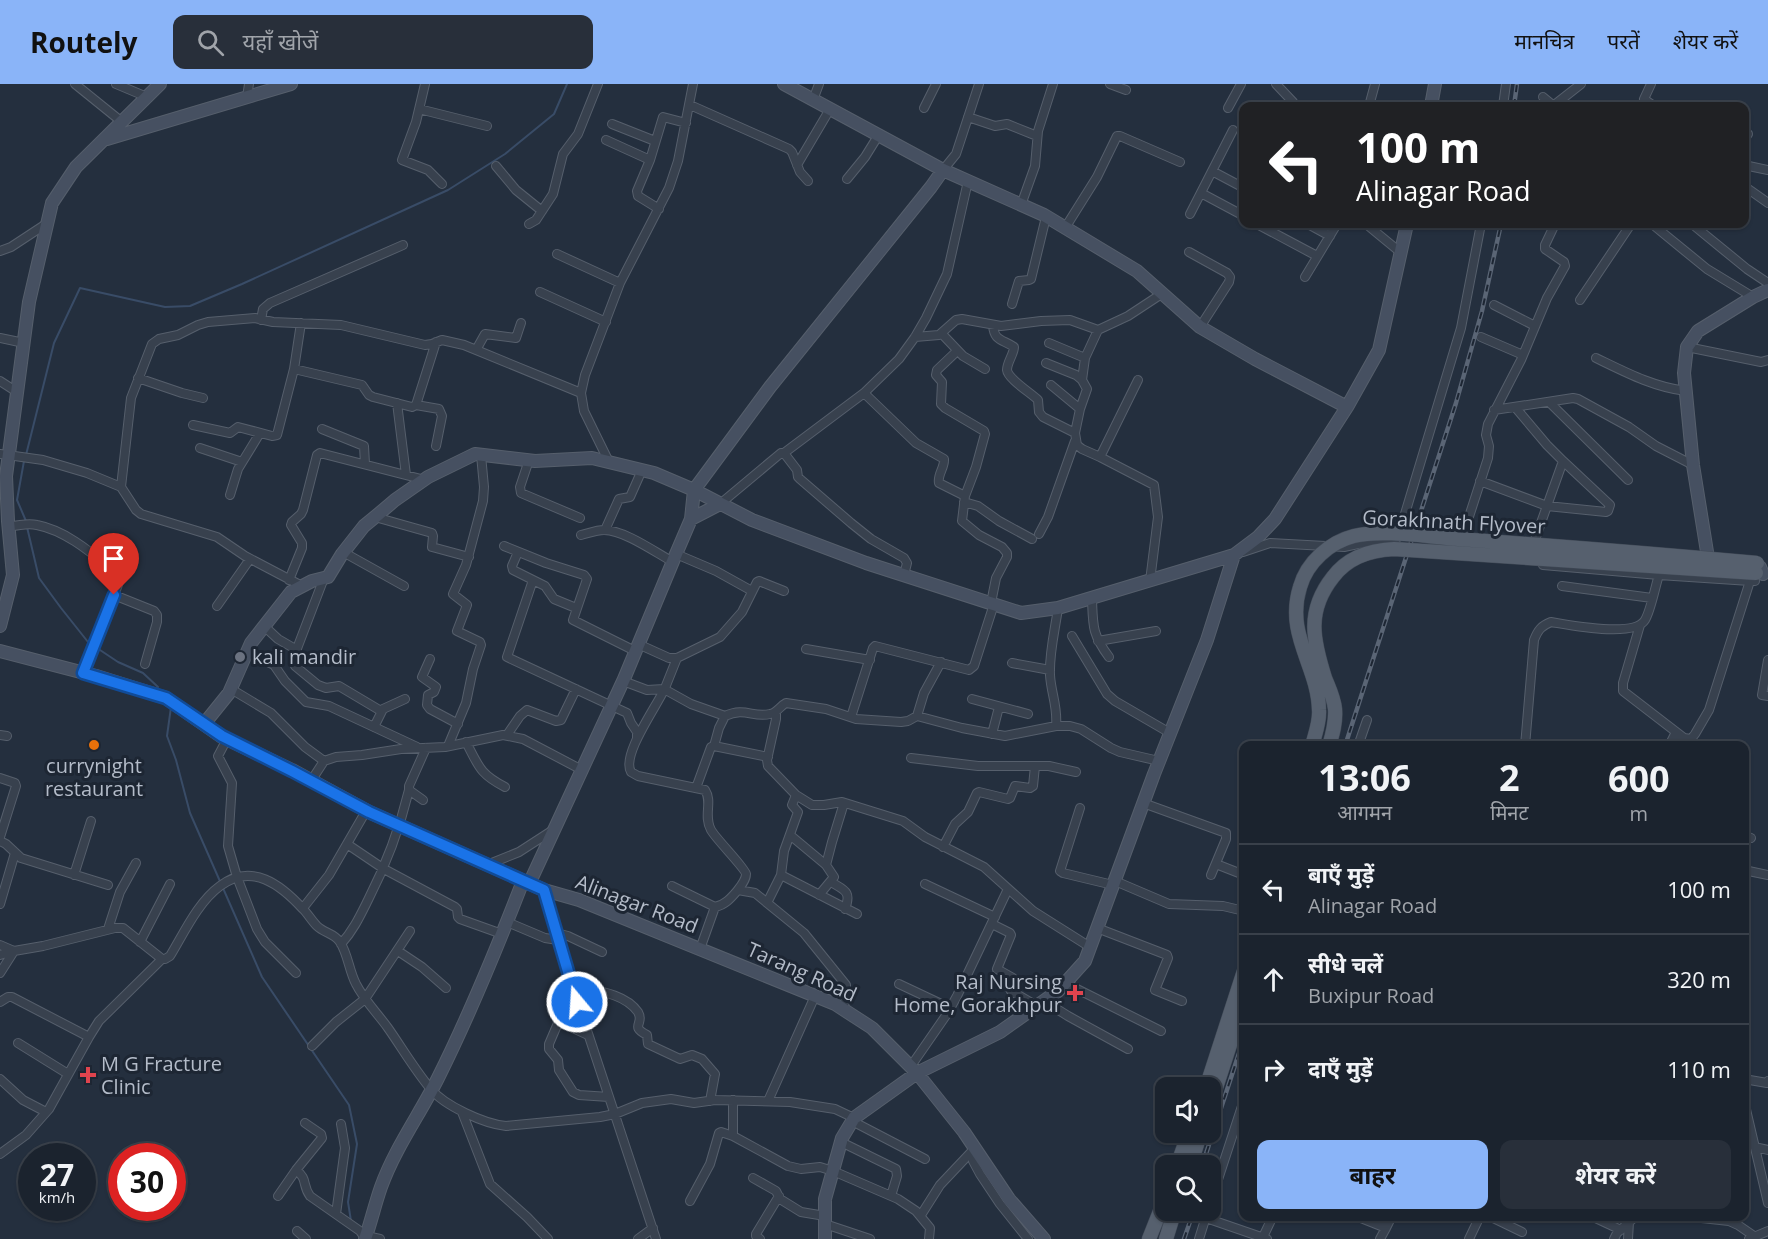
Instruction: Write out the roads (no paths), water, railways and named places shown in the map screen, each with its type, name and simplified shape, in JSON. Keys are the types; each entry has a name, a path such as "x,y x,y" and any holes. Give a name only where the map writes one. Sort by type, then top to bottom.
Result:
{"main road":[{"name":"Gorakhnath Flyover","path":"1313,741 1319,720 1319,703 1296,626 1297,600 1305,574 1320,555 1338,542 1356,535 1382,534 1533,544 1760,572"},
{"name":"Gorakhnath Flyover","path":"1331,741 1334,731 1335,709 1314,639 1315,615 1321,595 1336,572 1362,555 1382,549 1394,549 1760,572"},
{"path":"1210,1077 1239,986"},
{"path":"1219,1077 1239,1017"},
{"path":"1149,1239 1156,1221"},
{"path":"1166,1239 1172,1221"}],"street":[{"path":"75,84 122,122"},
{"path":"116,84 147,97"},
{"path":"0,626 14,575 4,455 17,392 29,302 52,203 76,167 160,84"},
{"path":"103,140 248,90 291,84"},
{"path":"425,84 420,109 402,160 428,170 442,184"},
{"path":"529,224 536,220 555,189 563,154 578,134 598,84"},
{"path":"609,462 584,411 581,393 585,375 620,283 669,189 678,161 693,84"},
{"path":"784,84 943,170 1046,217 1137,271 1200,327 1255,359 1347,407"},
{"path":"813,100 819,84"},
{"path":"924,108 936,84"},
{"path":"366,1237 384,1179 470,1011 507,922 555,828 623,681 691,519 693,490 770,387 956,154 979,84"},
{"path":"1021,205 1035,166 1037,136 1053,84"},
{"path":"1110,84 1126,90"},
{"path":"1228,108 1241,84"},
{"path":"1276,84 1293,102"},
{"path":"1370,102 1376,84"},
{"path":"1432,102 1435,84"},
{"path":"1504,102 1506,84"},
{"path":"1648,102 1644,99 1651,84"},
{"path":"1558,102 1574,86"},
{"path":"1543,97 1549,102"},
{"path":"690,105 789,149 800,172 808,181"},
{"path":"420,109 487,126"},
{"path":"797,165 830,109"},
{"path":"658,208 637,194 663,117 686,123"},
{"path":"968,117 994,126 1007,124 1037,136"},
{"path":"612,124 656,141"},
{"path":"1190,214 1233,130"},
{"path":"847,179 878,136"},
{"path":"1065,228 1097,177 1117,136 1180,162"},
{"path":"606,140 650,160"},
{"path":"496,166 516,190 542,211"},
{"path":"1749,166 1768,170"},
{"path":"1212,171 1239,185"},
{"path":"691,519 720,504 781,453 864,393 899,359 926,318 947,274 968,181"},
{"path":"1749,190 1768,203"},
{"path":"1201,193 1239,213"},
{"path":"1012,304 1019,281 1031,279 1046,217"},
{"path":"0,251 46,224"},
{"path":"1264,228 1317,256"},
{"path":"1315,228 1330,236"},
{"path":"1305,277 1335,228"},
{"path":"1371,228 1400,252"},
{"path":"825,1239 825,1199 841,1142 853,1119 914,1070 1000,1032 1058,991 1085,961 1159,760 1207,640 1234,555 1258,537 1275,519 1347,407 1379,350 1406,228"},
{"path":"204,724 229,693 251,643 291,592 312,580 328,578 343,552 363,526 395,500 425,480 475,454 529,460 592,458 654,473 752,520 866,563 1021,613 1058,608 1270,543 1344,547 1395,540 1398,537 1461,328 1480,228"},
{"path":"1465,529 1489,452 1486,429 1523,355 1547,298 1565,266 1564,262 1545,249 1553,228"},
{"path":"1580,300 1628,228"},
{"path":"1657,228 1707,269 1753,297"},
{"path":"1697,228 1746,269 1768,283"},
{"path":"261,320 263,309 270,303 403,245"},
{"path":"1189,252 1227,273 1230,277 1200,327"},
{"path":"557,254 620,283"},
{"path":"1640,625 1623,683 1623,691 1684,738 1691,739 1708,710 1762,569 1757,565 1712,561 1708,558 1693,465 1684,373 1687,347 1698,332 1768,290"},
{"path":"540,292 606,322"},
{"path":"1082,380 1085,358 1098,330 1128,316 1163,293"},
{"path":"1494,305 1535,326"},
{"path":"120,487 129,406 152,344 155,340 178,335 208,322 249,318 353,327 425,345 442,340 476,350 581,393"},
{"path":"915,337 942,334 958,320 1006,326 1070,320 1098,330"},
{"path":"194,425 230,433 238,427 275,437 279,432 294,369 301,323"},
{"path":"476,350 485,334 516,338 521,323"},
{"path":"993,325 995,336 1014,347 1007,367 1010,375 1038,400 1039,412 1043,417 1075,437 1082,448 1154,485 1158,517 1150,581"},
{"path":"942,334 957,351 985,369"},
{"path":"1481,337 1523,355"},
{"path":"0,338 24,343"},
{"path":"416,405 436,342"},
{"path":"1049,343 1085,358"},
{"path":"1687,347 1761,362 1768,360"},
{"path":"850,717 873,648 878,646 972,669 992,603 996,578 1007,553 1002,547 979,535 962,521 964,499 985,436 984,431 940,404 942,382 936,373 957,351"},
{"path":"1596,358 1646,381 1668,389 1686,391"},
{"path":"864,393 914,441 944,459 939,483 999,521 1036,537 1048,517 1075,437 1080,409 1087,389 1076,375 1046,363"},
{"path":"294,369 362,385 369,395 397,403 439,410 442,416 436,446"},
{"path":"138,378 203,398"},
{"path":"1100,457 1138,380"},
{"path":"0,381 17,392"},
{"path":"1051,385 1080,409"},
{"path":"1494,410 1573,398 1583,401 1629,427 1656,446 1693,465"},
{"path":"1549,402 1628,480"},
{"path":"397,403 406,475"},
{"path":"1480,481 1547,506 1606,512 1610,509 1610,505 1547,445 1515,407"},
{"path":"322,429 364,446 365,464"},
{"path":"230,495 238,469 260,433"},
{"path":"200,448 242,462"},
{"path":"289,580 302,548 302,543 291,525 303,510 317,455 323,452 425,480"},
{"path":"784,453 797,470 800,479 871,539 904,558 907,564 904,575"},
{"path":"4,455 43,460 87,473 120,487 141,514 217,537 250,559 302,586"},
{"path":"448,746 466,704 473,669 481,645 480,642 457,631 467,605 455,597 453,592 469,557 484,495 482,455"},
{"path":"529,460 520,487 521,493 580,518"},
{"path":"1563,460 1534,540 1531,563 1659,575 1760,572"},
{"path":"605,530 619,499 630,497 642,470"},
{"path":"0,506 8,524"},
{"path":"375,517 432,533 432,547 469,557"},
{"path":"8,524 37,525 75,541 119,575 119,583 83,673"},
{"path":"581,535 605,530 637,541 674,558 716,571 752,591"},
{"path":"504,546 586,577 574,622 637,648 669,658 677,658 720,636 742,612 757,582 784,591"},
{"path":"343,552 404,586"},
{"path":"518,552 512,568 545,586 552,597 576,608"},
{"path":"217,606 250,559"},
{"path":"1525,741 1534,640 1538,631 1551,622 1621,630 1636,628 1645,621 1659,575"},
{"path":"324,578 293,659 295,666 318,685 326,688 339,686 381,711"},
{"path":"533,580 507,657 627,712 637,732 637,738"},
{"path":"1562,586 1652,598"},
{"path":"114,595 154,611 157,615 158,622 145,664"},
{"path":"1092,598 1093,626 1098,641 1109,657"},
{"path":"1056,726 1057,709 1050,670 1058,608"},
{"path":"264,626 297,650"},
{"path":"1098,641 1156,631"},
{"path":"1072,636 1107,694 1170,733"},
{"path":"806,649 870,660"},
{"name":"Alinagar Road","path":"0,651 166,698 227,739 366,811 526,883 579,900 700,949"},
{"path":"247,652 274,665 285,681 306,702 329,706 423,748"},
{"path":"677,658 664,689 637,738 629,769 638,776 705,790 709,798 706,817 710,829 746,873 738,890 727,902 715,907 700,949"},
{"path":"430,659 422,677 436,687 434,692 428,695 427,705 430,709 458,724"},
{"path":"1768,660 1762,695 1768,696"},
{"path":"917,716 924,693 941,662"},
{"path":"1012,663 1050,670"},
{"path":"623,681 647,690 664,689 691,704 725,716"},
{"path":"231,689 271,713 305,747 324,761"},
{"path":"507,735 527,710 556,721 561,720 576,689"},
{"path":"374,727 381,711 405,699"},
{"path":"972,699 1028,714"},
{"path":"1090,947 1034,911 984,867 943,847 897,819 844,803 812,805 796,795 768,766 776,712 786,703 826,709 862,720 902,722 917,716 962,728 1010,736 1056,726 1070,726 1081,729 1120,752 1159,760"},
{"path":"992,734 999,707"},
{"path":"696,788 709,750 714,746 725,716 737,711 769,715 776,712"},
{"path":"1361,741 1367,720"},
{"path":"1672,741 1676,732"},
{"path":"311,781 324,761 336,757 448,746 503,735 522,739 582,770"},
{"path":"227,739 218,756 232,783 228,846 237,877 257,929 265,942 296,974"},
{"path":"466,742 483,773 505,787"},
{"path":"714,746 768,757"},
{"path":"341,944 352,931 384,869 400,826 409,786 423,748"},
{"path":"911,758 978,766 1049,766 1076,772"},
{"path":"943,847 955,824 966,814 977,793 1008,799 1015,786 1030,788 1033,786 1035,766"},
{"path":"0,778 15,783 16,786 0,837"},
{"path":"409,790 423,800"},
{"path":"767,903 781,875 784,851 798,812 792,805 796,795"},
{"path":"826,866 844,803"},
{"path":"1143,803 1226,833 1226,839 1211,875"},
{"path":"1080,808 1060,871 1114,883 1169,904 1223,906 1239,910"},
{"path":"303,908 323,883 366,811"},
{"path":"74,875 92,821"},
{"path":"488,865 519,852 555,828"},
{"path":"790,836 834,875 819,895"},
{"path":"0,841 21,858 108,885"},
{"path":"346,844 384,869 455,907 460,919 502,934"},
{"path":"0,904 15,853"},
{"path":"108,929 120,892 136,863"},
{"path":"1215,864 1239,873"},
{"path":"1749,871 1768,875"},
{"path":"781,875 857,914"},
{"path":"1,1152 26,1135 46,1112 99,1021 162,959 170,956 202,904 222,884 237,877 255,876 267,879 303,908 318,927 334,936 341,944 354,981 365,999 387,1026 431,1090 462,1112 495,1125 507,1126 600,1117 615,1114 642,1103 671,1099 694,1103 733,1100 790,1102 834,1109 925,1159"},
{"path":"831,882 844,890 848,896 849,900 845,909"},
{"path":"140,942 170,884"},
{"path":"925,884 993,921 1010,933 996,969 1013,978 1011,991 1068,1016 1128,1049"},
{"path":"672,886 715,907"},
{"path":"544,890 572,986 656,1239"},
{"path":"738,890 755,892 804,933 846,985 843,1009"},
{"path":"914,1070 950,1008 1008,890"},
{"path":"507,922 545,938 568,936 602,952"},
{"path":"0,955 108,929 123,928 162,959"},
{"path":"1097,928 1166,954 1168,957 1155,990 1182,1001"},
{"path":"312,1046 336,1022 365,999 410,931"},
{"path":"0,945 14,951"},
{"name":"Tarang Road","path":"700,949 815,996 843,1009 872,1028 914,1070 964,1132 1009,1199 1044,1239"},
{"path":"0,973 14,951"},
{"path":"398,951 422,967 446,988"},
{"path":"1065,983 1161,1031"},
{"path":"899,984 950,1008"},
{"path":"572,986 623,998 639,1013 638,1029 639,1032 647,1035 648,1044 680,1059 692,1055 702,1059 715,1074 710,1101"},
{"path":"768,1101 815,996"},
{"path":"0,1002 12,997 89,1037"},
{"path":"588,1035 558,1023 549,1049 558,1060 559,1070 573,1092 579,1095 609,1097"},
{"path":"18,1043 68,1074"},
{"path":"0,1079 23,1100 46,1112"},
{"path":"1749,1080 1767,1083 1768,1081"},
{"path":"733,1100 733,1136"},
{"path":"462,1112 490,1184 548,1239"},
{"path":"1221,1170 1239,1115"},
{"path":"1749,1120 1768,1203"},
{"path":"278,1196 322,1138 321,1134 305,1123"},
{"path":"336,1214 345,1148 341,1124"},
{"path":"690,1201 710,1164 721,1132 733,1136 788,1166 801,1169 820,1167 891,1196 921,1215 930,1228 929,1239"},
{"path":"841,1142 896,1169 891,1196"},
{"path":"1749,1145 1768,1150"},
{"path":"921,1215 940,1185 978,1153"},
{"path":"978,1153 973,1161 980,1174 1028,1239"},
{"path":"296,1170 304,1177 310,1196 366,1237 380,1239"},
{"path":"753,1178 776,1191 782,1200 801,1212 870,1239"},
{"path":"760,1239 756,1234 779,1196"},
{"path":"1221,1220 1265,1238 1271,1221"},
{"path":"1199,1239 1205,1221"},
{"path":"1368,1221 1386,1228"},
{"path":"1380,1239 1390,1221"},
{"path":"1469,1239 1478,1221"},
{"path":"1499,1221 1522,1232"},
{"path":"1602,1221 1621,1230"},
{"path":"1614,1239 1631,1221"},
{"path":"1628,1239 1632,1221"},
{"path":"1722,1221 1734,1223 1751,1237 1768,1231"},
{"path":"638,1239 653,1228"},
{"path":"297,1231 306,1239"}],"waterway":[{"path":"26,455 54,343 80,288 165,307 190,306 448,190 505,154 554,114 567,84"},
{"path":"24,461 17,500 26,521"},
{"path":"27,527 39,578 88,642 118,662 143,673 158,687"},
{"path":"171,707 167,736 190,813 262,977 349,1105 357,1144 348,1202 351,1221"}],"railway":[{"path":"1515,102 1517,84"},
{"path":"1347,741 1456,403 1482,311 1500,228"},
{"path":"1206,1155 1239,1053"},
{"path":"1184,1239 1190,1221"}],"place":[{"name":"kali mandir","path":"240,657"},
{"name":"currynight restaurant","path":"94,745"},
{"name":"Raj Nursing Home, Gorakhpur","path":"1075,993"},
{"name":"M G Fracture Clinic","path":"88,1075"}]}
